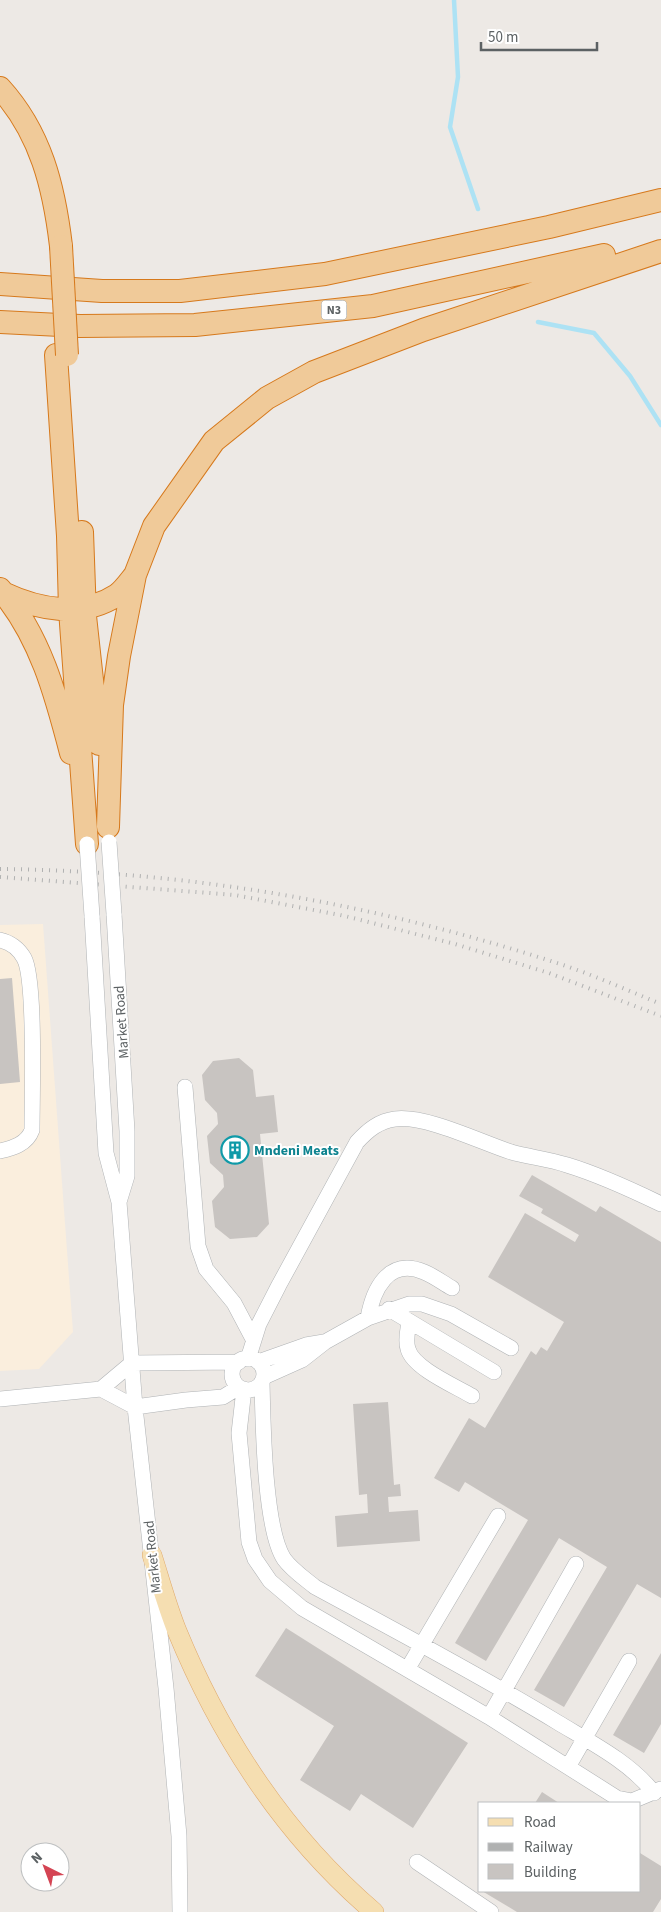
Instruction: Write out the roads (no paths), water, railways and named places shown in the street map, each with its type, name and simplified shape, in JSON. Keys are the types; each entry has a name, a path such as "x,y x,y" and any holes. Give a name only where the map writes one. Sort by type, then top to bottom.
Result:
{"highway":[{"path":"0,88 14,103 38,144 57,207 55,248 68,536 109,834"},
{"path":"0,104 26,141 38,175 55,248"},
{"path":"0,284 102,291 180,291 325,274 549,227 661,200"},
{"name":"N3","path":"0,322 80,326 195,325 373,306 661,241"},
{"path":"109,834 112,705 119,656 135,575 154,526 214,441 267,398 314,372 423,330 661,251"},
{"path":"0,270 102,291"},
{"path":"61,355 86,586 77,609 86,835"},
{"path":"2,591 24,603 47,608 77,609 118,594 135,575"},
{"path":"2,591 37,645 57,699 71,754 86,835"}],"main road":[{"path":"152,1555 176,1628 223,1729 261,1788 303,1841 374,1912"}],"street":[{"name":"Market Road","path":"109,834 127,1131 127,1176 119,1202"},
{"name":"Market Road","path":"86,835 106,1153 119,1202 135,1407 152,1555 179,1836 180,1912"},
{"path":"0,940 14,946 25,959 31,990 32,1130 30,1136 18,1145 0,1151"},
{"path":"0,1399 101,1390 135,1407 223,1397 241,1388 254,1389 253,1340 234,1303 206,1269 198,1246 185,1087"},
{"path":"253,1340 279,1285 357,1142 368,1130 382,1122 397,1119 418,1120 513,1152 567,1165 615,1182 661,1204"},
{"path":"368,1318 372,1296 379,1284 387,1275 397,1270 408,1269 423,1272 452,1288"},
{"path":"241,1388 235,1383 233,1372 254,1368 306,1344 325,1342 368,1318 409,1304 422,1304 451,1314 511,1348"},
{"path":"389,1310 494,1372"},
{"path":"409,1322 408,1349 413,1359 421,1366 472,1396"},
{"path":"101,1390 132,1363 254,1368"},
{"path":"254,1368 274,1534 283,1557 298,1574 315,1587 505,1691 584,1739 634,1772 657,1791"},
{"path":"241,1388 239,1433 249,1542 255,1559 270,1582 302,1608 489,1716 617,1798 632,1800 657,1791"},
{"path":"245,1499 270,1498"},
{"path":"408,1668 420,1644 498,1516"},
{"path":"489,1716 576,1564"},
{"path":"568,1767 629,1661"},
{"path":"417,1862 491,1912"}],"waterway":[{"path":"454,0 458,77 450,127 478,209"},
{"path":"538,322 594,333 630,376 661,425"}],"railway":[{"path":"0,869 72,871 215,884 356,909 425,925 563,965 661,1004"},
{"path":"0,877 235,895 345,916 455,944 549,973 661,1016"}],"place":[{"name":"Mndeni Meats","path":"235,1150"}]}
